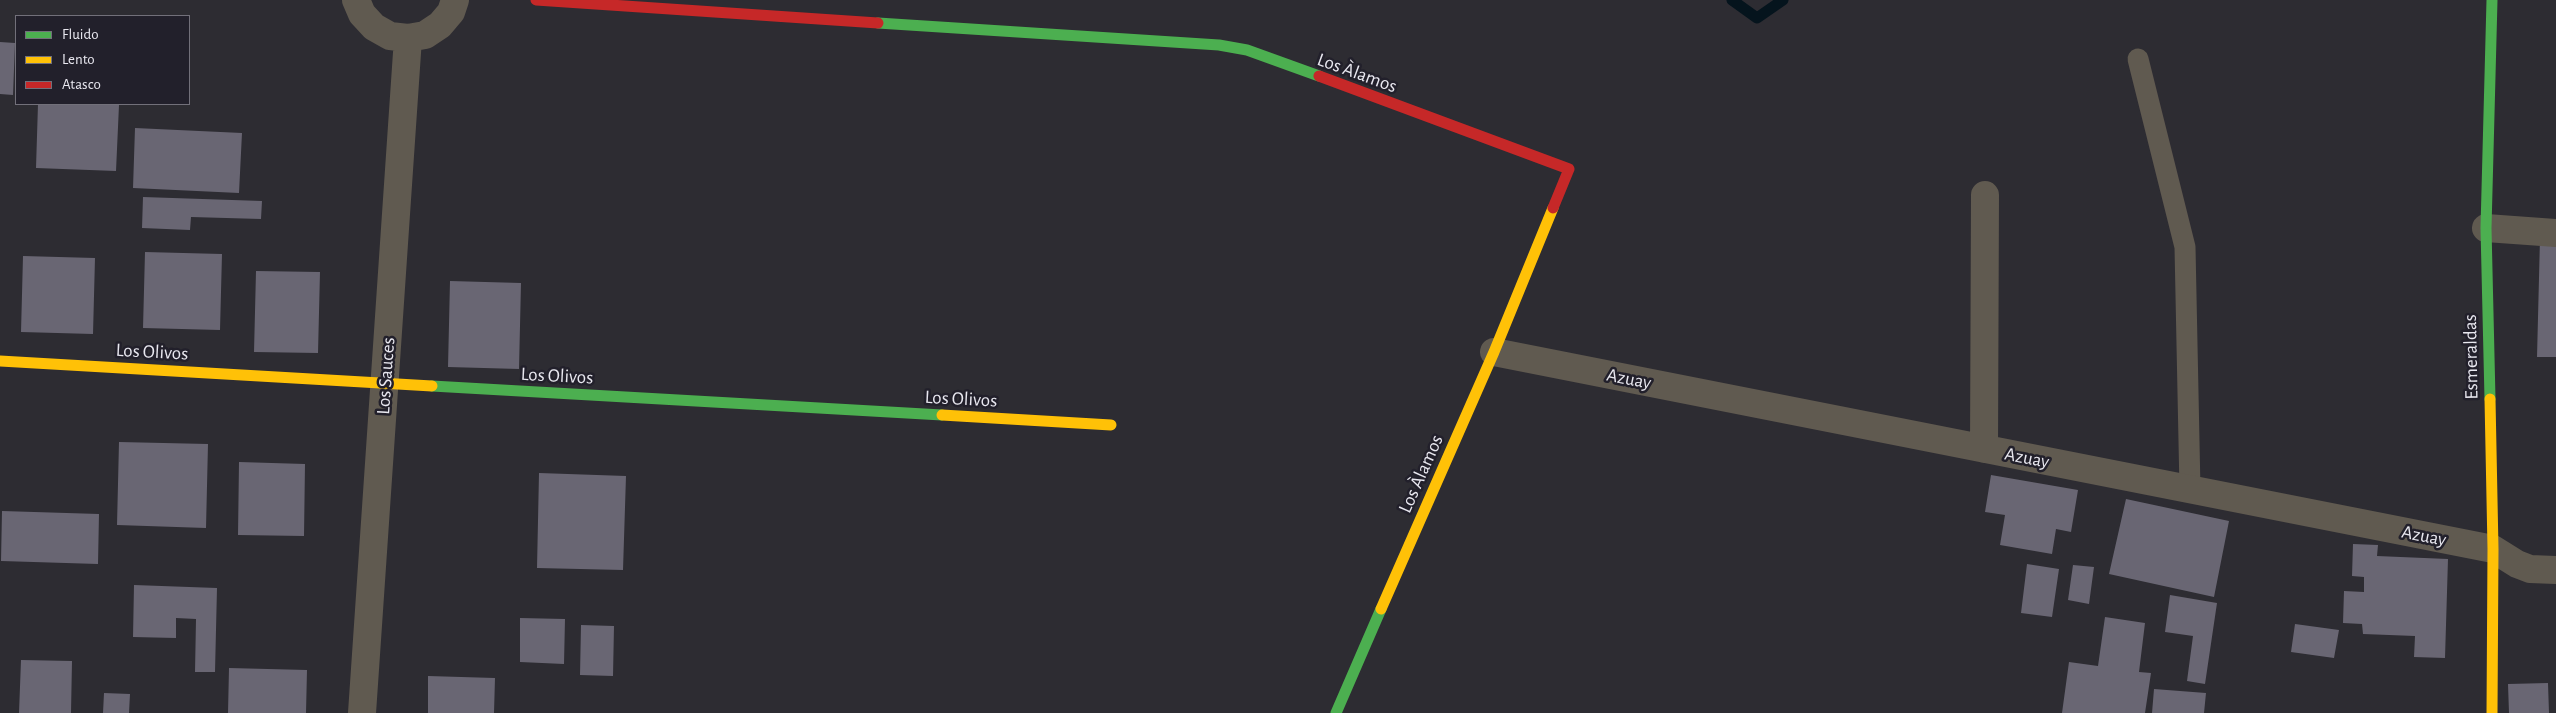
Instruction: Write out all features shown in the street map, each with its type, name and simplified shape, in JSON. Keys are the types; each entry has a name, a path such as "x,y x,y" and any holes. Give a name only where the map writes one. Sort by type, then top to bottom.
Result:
{"street":[{"path":"356,0 362,14 374,28 390,36 408,38 425,35 440,25 451,12 456,0"},
{"name":"Los Àlamos","path":"536,0 1219,45 1247,50 1569,169 1494,352 1336,713"},
{"name":"Esmeraldas","path":"2492,0 2486,228 2493,549 2492,713"},
{"name":"Los Sauces","path":"362,713 386,384 408,38"},
{"path":"1984,449 1985,195"},
{"path":"2486,228 2556,233"},
{"name":"Azuay","path":"1494,352 2493,549 2517,564 2530,569 2556,570"},
{"name":"Los Olivos","path":"0,361 1111,425"}],"lane":[{"path":"2138,59 2185,248 2190,490"}],"building":[{"path":"0,42 15,43 13,95 0,94"},
{"path":"38,105 119,105 116,171 36,168"},
{"path":"135,128 242,133 239,193 133,188"},
{"path":"143,197 262,201 261,219 191,217 190,230 142,228"},
{"path":"2540,238 2556,238 2556,357 2537,357"},
{"path":"145,252 222,254 220,330 143,328"},
{"path":"23,256 95,258 93,334 21,332"},
{"path":"256,271 320,272 318,353 254,352"},
{"path":"450,281 521,283 519,369 448,367"},
{"path":"119,442 208,444 206,528 117,525"},
{"path":"239,462 305,464 304,536 238,535"},
{"path":"539,473 626,476 623,570 537,568"},
{"path":"1991,475 2078,490 2071,532 2056,529 2052,554 2000,545 2005,515 1985,512"},
{"path":"2126,499 2229,521 2214,597 2109,574"},
{"path":"2,511 99,514 98,564 1,561"},
{"path":"2353,544 2378,545 2377,556 2448,559 2445,658 2414,657 2415,636 2363,634 2362,624 2343,623 2344,591 2364,592 2364,577 2352,576"},
{"path":"2027,564 2059,569 2052,617 2021,613"},
{"path":"2073,565 2094,567 2089,604 2068,600"},
{"path":"134,585 217,588 215,672 195,672 196,619 176,618 176,638 133,637"},
{"path":"2170,595 2217,603 2205,684 2187,681 2193,636 2165,632"},
{"path":"2105,617 2145,623 2139,672 2151,673 2145,713 2062,713 2069,662 2098,666"},
{"path":"520,618 565,619 564,664 520,662"},
{"path":"2295,624 2339,630 2334,658 2291,652"},
{"path":"581,625 614,626 613,676 580,675"},
{"path":"21,660 72,661 71,713 19,713"},
{"path":"229,668 307,670 306,713 228,713"},
{"path":"428,676 495,678 494,713 428,713"},
{"path":"2548,683 2549,713 2509,713 2508,684"},
{"path":"2154,689 2206,693 2204,713 2152,713"},
{"path":"104,693 130,694 129,713 103,713"}],"waterway":[{"path":"1732,0 1757,18 1783,0"}],"traffic: fast":[{"path":"2490,399 2486,228 2492,0"},
{"path":"878,23 1219,45 1247,50 1319,76"},
{"path":"432,386 942,415"},
{"path":"1336,713 1381,609"}],"traffic: slow":[{"path":"1381,609 1494,352 1553,208"},
{"path":"0,361 432,386"},
{"path":"2490,399 2493,549 2492,713"},
{"path":"942,415 1111,425"}],"traffic: jam":[{"path":"536,0 878,23"},
{"path":"1319,76 1569,169 1553,208"}]}
